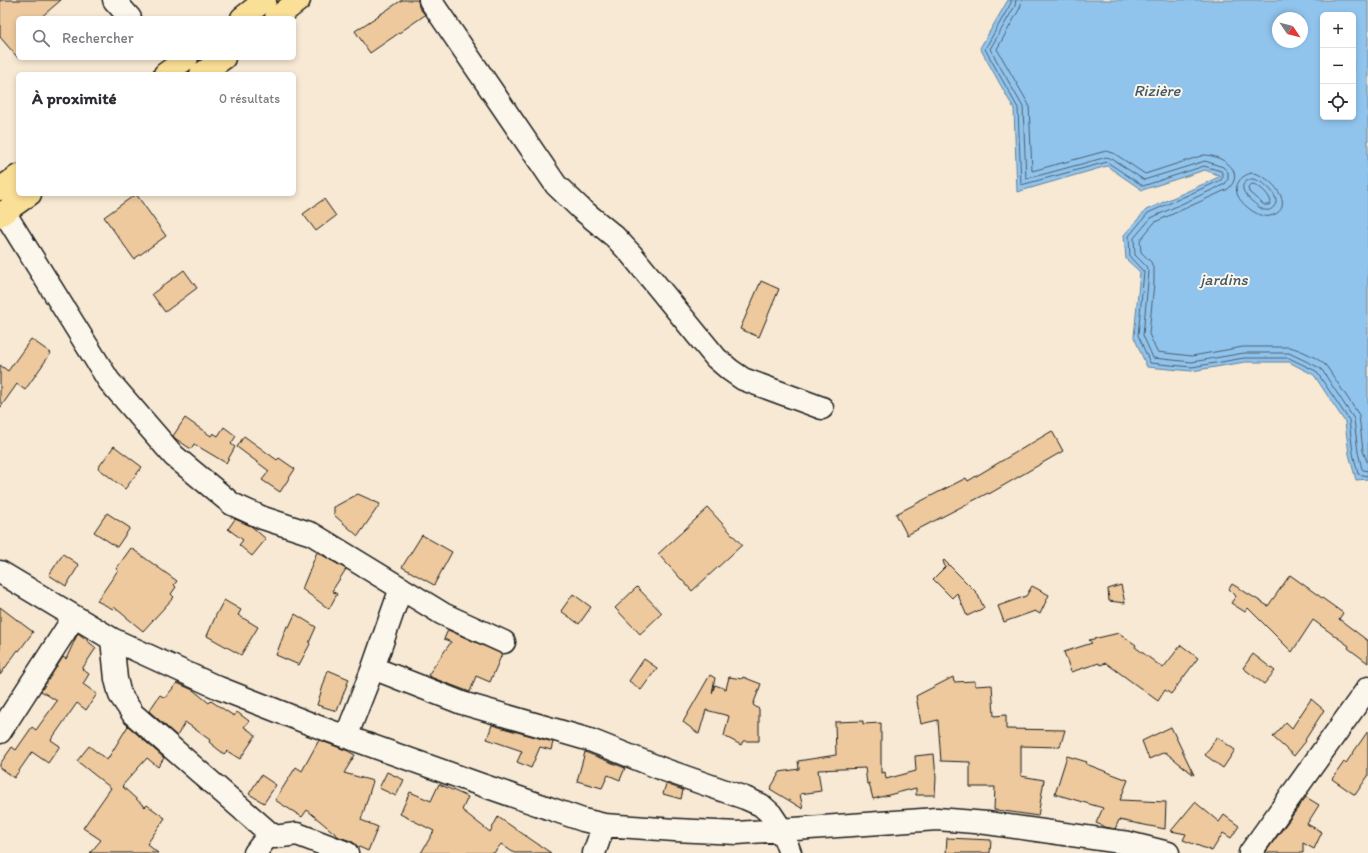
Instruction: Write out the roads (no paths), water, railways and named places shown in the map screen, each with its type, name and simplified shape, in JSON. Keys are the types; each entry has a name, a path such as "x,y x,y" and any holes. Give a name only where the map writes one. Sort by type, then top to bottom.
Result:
{"highway":[{"path":"245,16 265,0"},
{"path":"279,16 299,0"},
{"path":"204,72 221,60"},
{"path":"0,189 16,177"},
{"path":"2,213 27,196"}],"street":[{"path":"114,0 128,16"},
{"path":"430,0 556,184 580,208 615,237 716,358 743,379 822,408"},
{"path":"2,213 109,381 174,456 232,504 262,518 312,534 443,614 504,642"},
{"path":"0,572 112,640 218,688 346,737 604,826 737,833 937,819 987,823 1125,848 1168,853"},
{"path":"346,737 373,668 401,588"},
{"path":"0,732 74,617"},
{"path":"112,640 116,679 120,695 133,714 274,841"},
{"path":"373,668 462,703 590,740 665,770 761,805 771,814 781,829 790,853"},
{"path":"1250,853 1368,688"},
{"path":"594,853 604,826"},
{"path":"256,853 274,841 297,834 347,853"}],"water":[{"name":"Rizière","path":"1008,0 1368,0 1368,479 1356,480 1349,454 1345,422 1314,375 1289,362 1245,362 1192,371 1147,367 1134,337 1140,272 1126,259 1124,235 1146,210 1221,176 1205,170 1142,190 1107,166 1017,192 1014,109 980,48"}],"water label":[{"name":"jardins","path":"1224,279"}]}
